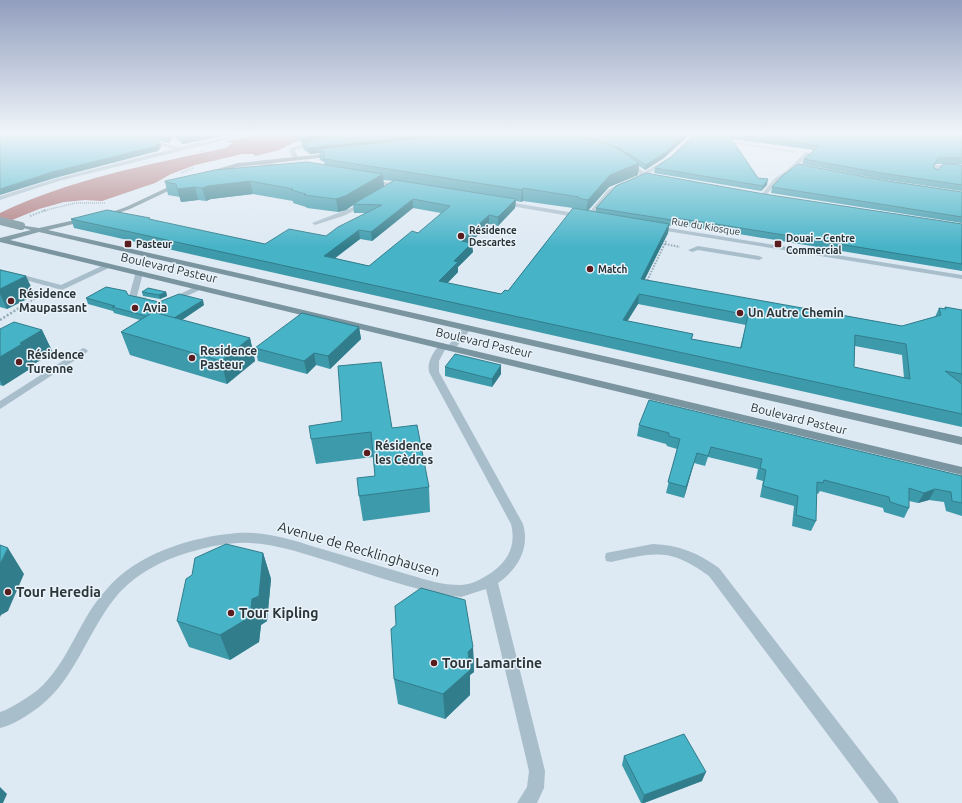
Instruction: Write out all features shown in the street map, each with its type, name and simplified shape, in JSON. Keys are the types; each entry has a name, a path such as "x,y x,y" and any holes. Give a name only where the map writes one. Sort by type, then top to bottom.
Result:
{"main road":[{"path":"194,178 214,171"},
{"path":"100,217 119,211 187,181"},
{"path":"1,240 93,218"},
{"name":"Boulevard Pasteur","path":"0,221 962,441"},
{"name":"Boulevard Pasteur","path":"1,240 962,471"}],"street":[{"path":"0,198 57,180 90,171"},
{"path":"640,171 645,175 662,180"},
{"path":"588,217 612,189 650,171"},
{"path":"763,196 777,179 789,171"},
{"path":"364,180 410,188"},
{"path":"388,190 394,185"},
{"path":"755,194 770,197"},
{"path":"316,223 349,212 371,201"},
{"path":"495,202 596,218"},
{"name":"Rue du Kiosque","path":"650,227 962,277"},
{"path":"695,249 759,258"},
{"path":"0,271 62,288 109,266"},
{"path":"139,273 133,297 158,303 200,288"},
{"name":"Avenue de Recklinghausen","path":"0,720 20,711 37,700 51,688 62,674 102,604 119,583 146,564 186,548 232,539 268,540 422,584 462,591 473,589 491,580 508,567 519,548 519,532 516,524 434,372 433,367 435,357 467,328"},
{"path":"0,406 83,351"},
{"path":"611,557 664,548 681,552 699,560 714,572 890,803"},
{"path":"491,580 537,771 537,786 526,803"}],"path":[{"path":"178,175 185,171"},
{"path":"25,218 66,204 82,201 109,204"},
{"path":"642,285 645,285 667,240 672,241"},
{"path":"0,320 57,287"}],"shaded area":[{"path":"121,171 178,171 155,183 102,201 85,200 64,202 39,209 0,225 0,213 55,191"}],"building":[{"path":"0,171 54,171 52,172 0,189"},
{"path":"208,171 367,171 383,174 345,196 336,199 304,195 306,194 291,190 293,189 250,181 202,188 195,187 177,189 176,184 165,181"},
{"path":"404,171 619,171 610,175 588,200 578,198 579,197 523,188 522,190"},
{"path":"676,171 754,171 758,178 768,179 763,186"},
{"path":"788,171 837,171 881,180 962,192 962,217 772,187"},
{"path":"873,171 962,171 962,185"},
{"path":"646,173 764,194 962,224 962,264 710,223 674,218 672,220 596,208 616,186"},
{"path":"395,180 516,199 498,217 489,215 461,241 472,243 454,261 458,262 439,281 501,294 505,290 508,291 573,208 669,224 641,279 902,326 941,315 939,308 946,309 945,307 962,310 962,374 945,371 962,384 962,414 71,219 107,210 150,218 149,219 265,244 289,229 326,236 338,227 382,205 353,204","holes":["413,199 450,206 418,233 412,231 369,266 324,256 359,230 371,232","639,294 748,315 741,348 691,339 693,334 623,320","855,335 906,344 910,379 854,367"]},
{"path":"0,270 26,276 0,289"},
{"path":"106,287 126,291 128,295 159,302 179,294 203,300 174,318 153,312 146,316 86,298"},
{"path":"148,288 166,292 159,295 142,292"},
{"path":"153,312 250,338 221,361 121,332"},
{"path":"302,313 359,327 328,356 314,353 304,361 255,348"},
{"path":"14,322 42,330 0,357 0,329"},
{"path":"455,354 501,365 492,379 445,367"},
{"path":"381,362 392,428 417,425 429,487 359,496 357,478 375,476 371,432 311,439 309,426 342,421 338,366"},
{"path":"649,400 962,476 962,503 952,501 951,492 935,489 924,493 909,488 909,508 890,502 889,497 824,480 823,483 817,482 816,521 796,515 798,496 763,486 766,470 760,468 762,459 711,447 708,456 697,453 686,487 668,482 680,439 669,436 669,433 639,425"},
{"path":"226,544 263,553 259,596 252,599 250,617 220,635 177,621 186,579 192,575 195,558"},
{"path":"0,545 8,548 0,564"},
{"name":"Tour Lamartine","path":"421,588 465,600 473,647 468,652 470,670 443,694 394,679 391,629 396,625 395,606"},
{"path":"684,734 706,772 644,795 624,756"}],"place":[{"name":"Résidence Descartes","path":"461,236"},
{"name":"Pasteur","path":"128,244"},
{"name":"Douai – Centre Commercial","path":"778,244"},
{"name":"Match","path":"590,269"},
{"name":"Résidence Maupassant","path":"11,301"},
{"name":"Avia","path":"135,308"},
{"name":"Un Autre Chemin","path":"740,313"},
{"name":"Residence Pasteur","path":"192,358"},
{"name":"Résidence Turenne","path":"19,362"},
{"name":"Résidence les Cèdres","path":"367,453"},
{"name":"Tour Heredia","path":"8,592"},
{"name":"Tour Kipling","path":"231,613"},
{"name":"Tour Lamartine","path":"434,663"}]}
